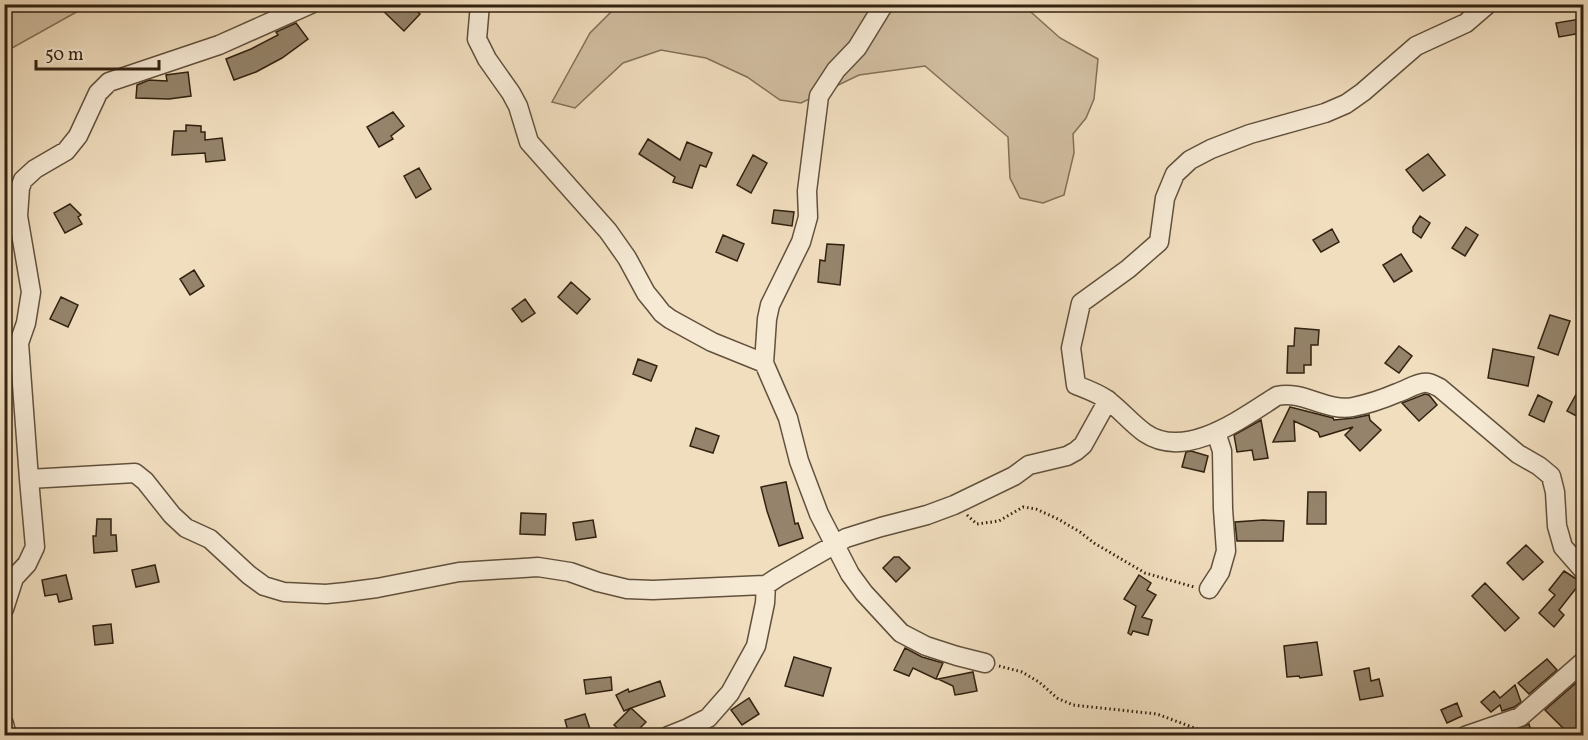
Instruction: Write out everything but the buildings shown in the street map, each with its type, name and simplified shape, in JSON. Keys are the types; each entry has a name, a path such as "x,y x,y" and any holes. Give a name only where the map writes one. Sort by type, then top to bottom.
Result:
{"street":[{"path":"4,609 14,578 27,564 35,547 28,479 20,343 31,292 18,216 20,188 23,180 66,151 78,136 98,93 109,82 219,45 311,4"},
{"path":"480,4 477,39 487,59 512,93 529,142 608,231 627,258 646,293 662,313 670,319 712,342 764,363"},
{"path":"884,4 857,48 836,70 819,96 807,190 808,217 801,242 770,305 764,363 788,418 808,486 850,574 864,593 901,633 926,646 985,663"},
{"path":"1488,4 1466,24 1416,46 1346,104 1325,113 1250,134 1190,160 1175,174 1165,198 1159,242 1128,269 1082,303 1071,348 1077,385 1108,400 1146,433 1164,442 1194,440 1216,432 1277,396 1293,394 1336,408 1350,408 1396,394 1421,383 1431,383 1440,388 1518,454 1539,465 1551,476 1555,492 1557,526 1563,547 1584,571"},
{"path":"28,479 135,473 145,481 172,515 186,528 210,539 264,586 284,592 326,594 377,588 459,572 538,567 570,572 627,589 766,585 846,538 954,505 1014,476 1029,465 1067,456 1083,445 1108,400"},
{"path":"1209,589 1220,572 1226,551 1222,451 1216,432"},
{"path":"668,735 708,718 730,693 756,646 765,603 766,585"},
{"path":"1466,735 1520,717 1584,662"},
{"path":"4,724 7,735"}],"path":[{"path":"954,505 977,524 999,521 1023,507 1036,509 1058,519 1145,573 1200,590 1209,589"},
{"path":"985,663 1022,672 1039,682 1057,699 1073,705 1157,714 1216,735"}],"shaded area":[{"path":"5,4 89,4 89,5 5,52"},
{"path":"618,5 1023,5 1060,38 1098,59 1094,99 1086,118 1073,134 1074,153 1064,195 1043,203 1020,198 1010,178 1008,137 925,66 859,75 801,103 780,100 747,77 706,58 661,50 623,63 575,108 552,102 590,33"}]}
